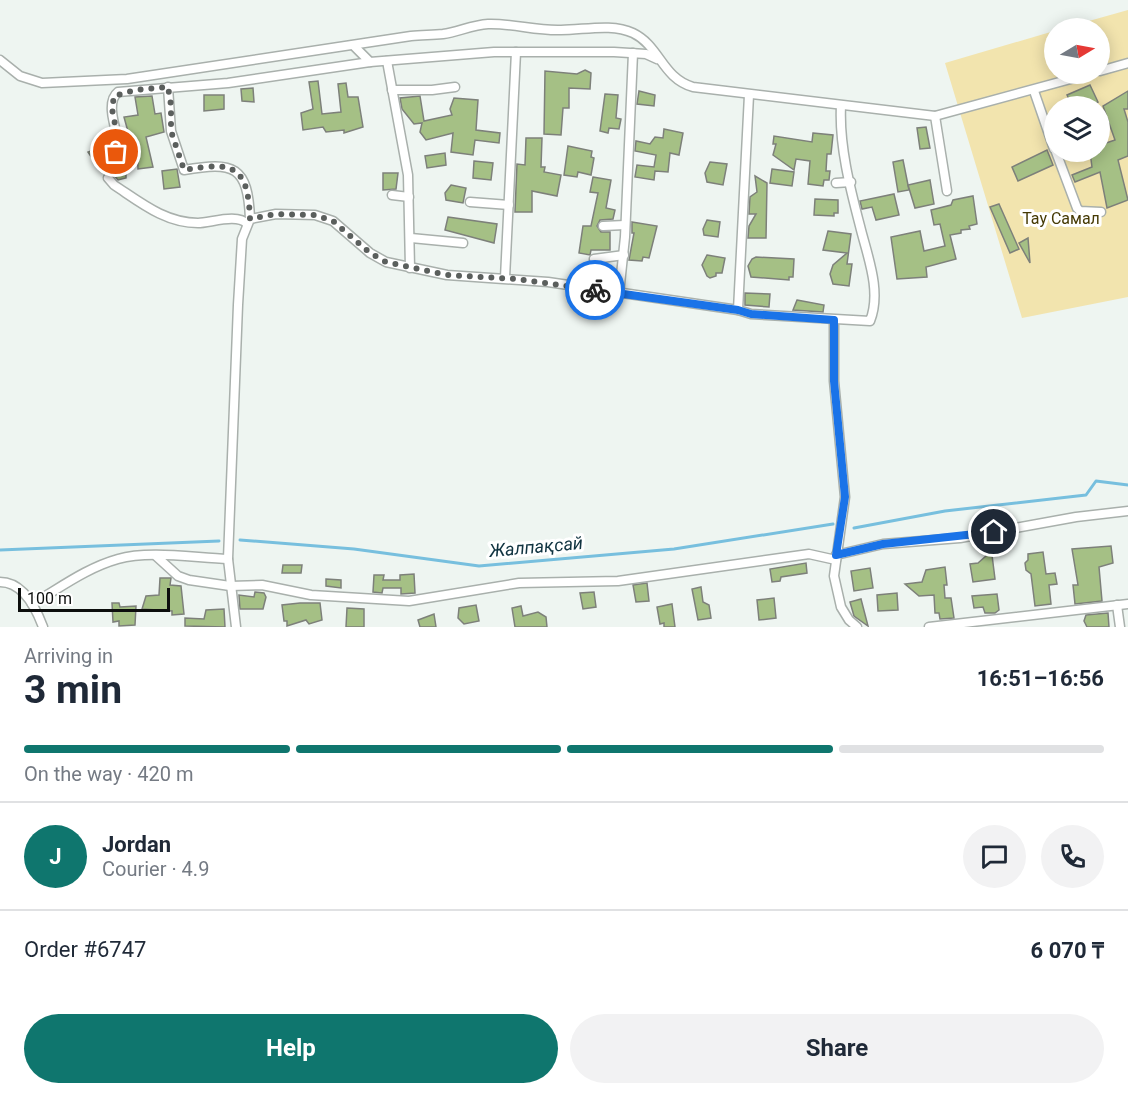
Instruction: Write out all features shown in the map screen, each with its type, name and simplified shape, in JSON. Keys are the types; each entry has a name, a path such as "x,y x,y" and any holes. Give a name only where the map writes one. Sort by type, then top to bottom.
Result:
{"street":[{"path":"0,60 20,76 33,81 53,83 127,79 444,33 487,24 557,30 609,28 632,32 650,45 669,73 684,85 750,95 935,116 1057,84"},
{"path":"354,46 370,62"},
{"path":"99,160 120,149 112,109 114,96 135,90 228,82 370,62 516,52 633,53 657,58"},
{"path":"505,278 516,52"},
{"path":"619,294 624,255 633,53"},
{"path":"387,61 408,175 410,268"},
{"path":"1110,68 1128,63"},
{"path":"168,87 171,131 184,170 226,166 238,171 246,182 248,221 242,239 237,323 228,559 236,627"},
{"path":"392,90 455,87"},
{"path":"1034,91 1044,119"},
{"path":"738,310 750,95"},
{"path":"108,178 136,200 171,219 200,223 238,219 248,221 276,214 315,215 326,218 378,258 410,268 447,275 505,278 738,310 751,314 870,321 872,316 871,265 842,136 841,106"},
{"path":"935,116 947,191"},
{"path":"1061,162 1075,193 1080,211 1101,212"},
{"path":"836,183 851,182"},
{"path":"392,195 409,197"},
{"path":"470,202 509,205"},
{"path":"603,226 625,225"},
{"path":"411,238 463,243"},
{"path":"594,259 624,255"},
{"path":"834,320 834,381 845,497 834,576 841,607 849,620 857,627"},
{"path":"156,556 183,579 230,586 262,585 311,595 409,601 519,583 618,581 809,554 836,557 883,544 960,538 1076,517 1128,511"},
{"path":"32,604 104,564 130,556 228,559"},
{"path":"0,582 16,586 32,604 44,627"},
{"path":"929,627 1128,604"},
{"path":"1117,605 1120,627"}],"green space":[{"name":"Тау Самал","path":"1128,10 1128,297 1022,318 945,63 1044,34 1044,84 1110,84 1110,18 1100,18"}],"building":[{"path":"585,70 591,73 590,89 569,88 569,108 563,108 561,135 544,134 545,71 577,74"},
{"path":"318,81 322,114 341,112 338,84 346,83 348,97 358,97 363,127 344,133 344,130 326,132 323,127 303,130 301,113 313,109 309,82"},
{"path":"1090,85 1095,96 1067,96"},
{"path":"253,88 254,102 242,101 241,89"},
{"path":"639,91 655,95 654,106 637,104"},
{"path":"1128,91 1128,109 1124,109 1128,122 1128,156 1118,160 1128,200 1107,208 1100,172 1075,182 1072,175 1092,167 1091,162 1110,162 1110,142 1115,140 1110,126 1110,102"},
{"path":"605,94 618,95 616,118 621,119 619,129 609,128 608,133 600,131"},
{"path":"204,95 224,95 224,109 204,111"},
{"path":"152,96 155,114 161,113 164,132 146,137 153,167 138,169 137,140 130,139 124,117 138,115 135,97"},
{"path":"420,96 424,121 452,115 450,109 454,98 478,100 476,130 500,133 499,143 475,140 473,155 451,152 453,133 426,140 420,132 422,123 414,124 402,109 400,98"},
{"path":"926,127 930,148 920,149 917,128"},
{"path":"664,129 683,133 679,155 670,153 668,172 655,171 654,180 635,177 637,165 654,167 656,155 635,151 636,141 650,144 655,137 663,138"},
{"path":"813,133 833,135 831,154 827,154 826,171 830,171 829,180 824,180 823,186 808,184 810,161 796,159 794,170 773,155 776,144 773,144 774,136 812,142"},
{"path":"526,138 542,138 541,167 545,167 544,172 561,175 557,196 532,191 532,212 515,212 517,164 525,165"},
{"path":"112,143 113,146 92,158 88,152"},
{"path":"568,146 592,151 591,157 594,158 591,175 578,172 577,177 564,175"},
{"path":"1044,151 1044,162 1052,162 1053,165 1018,181 1012,167"},
{"path":"445,153 446,165 427,168 425,156"},
{"path":"118,157 126,178 118,180 113,174 110,162"},
{"path":"903,160 909,190 898,192 893,162"},
{"path":"474,161 493,163 491,180 473,178"},
{"path":"710,162 727,164 723,185 707,182 705,173"},
{"path":"177,169 180,187 164,189 162,171"},
{"path":"772,169 794,172 792,186 770,183"},
{"path":"383,173 398,173 396,189 383,190"},
{"path":"755,176 767,183 766,238 748,238 749,226 756,214 749,214 750,197 757,192"},
{"path":"593,177 611,180 606,208 615,210 613,219 600,220 597,226 601,232 610,232 610,250 591,250 590,255 579,253 583,226 591,226 598,193 590,192"},
{"path":"930,180 934,204 915,208 908,185"},
{"path":"451,185 466,188 463,203 446,200 445,193"},
{"path":"894,194 899,215 876,220 872,207 862,209 860,201"},
{"path":"973,196 977,224 969,226 970,229 961,230 961,233 950,235 956,259 926,267 927,277 897,279 891,237 920,231 924,251 945,246 940,224 934,225 931,210 951,205 953,200"},
{"path":"815,199 838,200 838,213 834,213 834,216 814,215"},
{"path":"999,204 1019,249 1010,253 990,207"},
{"path":"448,217 497,224 494,243 445,230"},
{"path":"707,220 720,222 718,237 704,235 703,229"},
{"path":"632,222 657,226 649,258 643,257 642,261 629,260 634,233 632,233"},
{"path":"828,231 851,234 847,264 852,264 849,286 833,284 830,274 833,265 847,253 823,250"},
{"path":"1028,238 1030,263 1019,243"},
{"path":"707,255 725,258 722,273 716,273 716,276 710,278 707,276 702,265"},
{"path":"756,257 794,259 793,277 789,277 789,280 751,277 748,266"},
{"path":"582,275 600,276 599,283 581,280"},
{"path":"745,293 770,294 769,307 745,305"},
{"path":"797,300 824,305 823,312 793,310"},
{"path":"995,546 996,554 992,555 995,579 973,582 970,564 978,563 987,555 985,547"},
{"path":"1111,546 1113,563 1099,567 1102,601 1075,604 1073,585 1078,585 1072,549"},
{"path":"1043,552 1046,574 1055,573 1057,584 1049,585 1051,604 1035,606 1031,574 1026,570 1025,563 1028,560 1028,554"},
{"path":"806,563 807,573 781,577 780,581 772,582 770,569"},
{"path":"283,565 302,565 301,573 282,573"},
{"path":"945,567 947,585 944,585 945,598 951,598 954,618 940,619 939,613 935,613 934,595 919,596 905,584 922,582 926,570"},
{"path":"870,568 873,588 854,591 851,571"},
{"path":"414,574 415,593 401,594 401,588 383,588 382,593 373,592 374,575 384,575 383,580 400,580 400,575"},
{"path":"160,578 171,578 170,585 181,586 184,614 172,615 172,611 142,609 146,596 159,595"},
{"path":"326,579 341,580 341,588 326,586"},
{"path":"647,583 649,601 636,602 633,585"},
{"path":"701,587 703,602 709,605 711,618 698,620 692,589"},
{"path":"255,592 264,593 266,597 263,609 240,609 239,595 254,597"},
{"path":"594,592 596,607 583,609 580,593"},
{"path":"897,593 898,610 878,611 877,595"},
{"path":"997,594 999,610 995,613 985,613 983,607 974,608 972,596"},
{"path":"774,598 776,618 759,620 757,600"},
{"path":"861,599 868,626 854,616 850,602"},
{"path":"112,603 119,603 120,607 136,606 135,625 119,626 119,621 113,622"},
{"path":"320,603 322,620 309,624 306,620 287,626 282,605"},
{"path":"672,604 675,627 664,627 664,623 660,624 657,607"},
{"path":"476,605 479,621 464,624 458,618 459,608"},
{"path":"521,606 523,616 538,612 546,617 547,627 515,627 512,608"},
{"path":"347,608 364,609 364,627 346,627"},
{"path":"224,609 225,627 185,626 185,618 204,619 206,610"},
{"path":"1108,613 1109,627 1087,627 1084,621 1086,615"},
{"path":"434,614 436,627 420,627 418,620"}],"waterway":[{"name":"Жалпақсай","path":"854,528 945,511 1086,495 1096,481 1128,485"},
{"name":"Жалпақсай","path":"240,540 354,549 479,566 674,549 833,524"},
{"name":"Жалпақсай","path":"0,550 219,541"}],"way so far":[{"path":"116,152 120,150 120,146 112,109 114,96 118,92 168,87 171,131 184,170 226,166 238,171 246,182 250,219 256,216 276,214 315,215 333,221 370,253 386,262 447,275 517,279 595,290"}],"route":[{"path":"595,290 738,310 751,314 834,320 834,381 838,404 845,497 836,555 883,544 960,538 994,532"}]}
